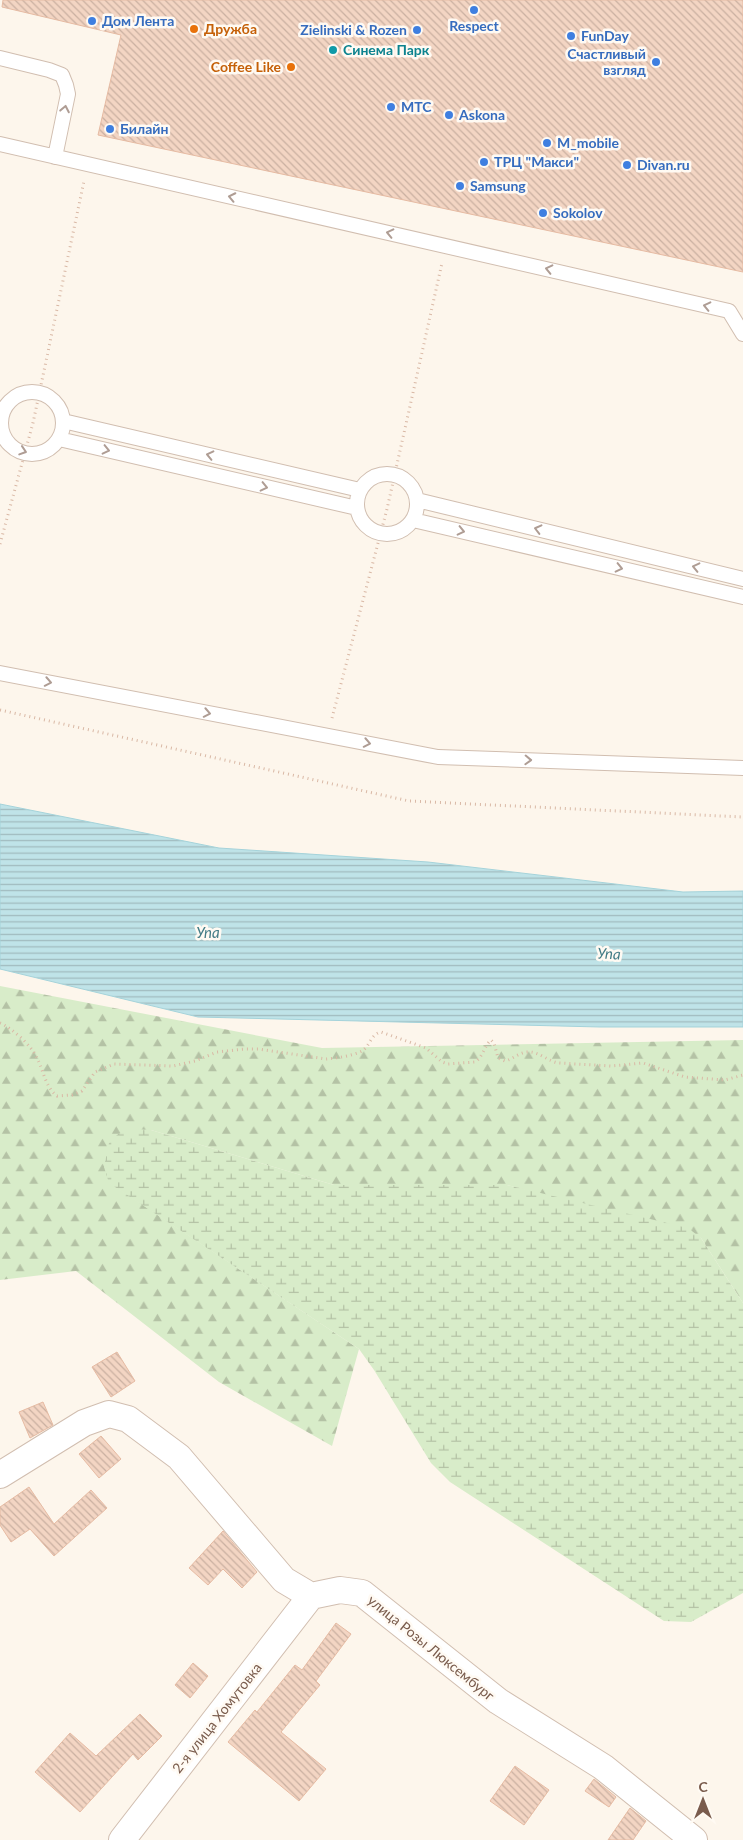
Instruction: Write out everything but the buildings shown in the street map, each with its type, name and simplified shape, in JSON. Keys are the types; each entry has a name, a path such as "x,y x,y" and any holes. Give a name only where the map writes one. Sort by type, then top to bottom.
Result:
{"street":[{"path":"0,1475 84,1423 109,1414 128,1419 179,1457 284,1580 311,1596"},
{"name":"улица Розы Люксембург","path":"311,1596 340,1590 362,1593 498,1701 604,1767 694,1840"},
{"name":"2-я улица Хомутовка","path":"122,1840 311,1596"}],"lane":[{"path":"0,58 62,75 68,94 55,157"},
{"path":"0,144 729,312 743,334"},
{"path":"24,393 39,393 53,400 61,413 63,421 62,430 58,439 44,452 25,453 16,449 8,442 4,434 1,425 3,407 24,393"},
{"path":"63,421 360,490"},
{"path":"58,439 357,508"},
{"path":"395,474 402,477 415,491 418,500 417,510 413,520 407,527 399,532 380,534 365,525 357,508 357,499 360,490 374,476 395,474"},
{"path":"418,500 743,579"},
{"path":"413,520 743,597"},
{"path":"0,673 438,757 743,768"}],"path":[{"path":"0,544 39,393 88,165"},
{"path":"328,736 395,474 446,246"},
{"path":"0,710 409,801 743,817"},
{"path":"0,1023 9,1027 33,1051 49,1089 57,1096 72,1095 82,1090 95,1072 114,1064 173,1066 195,1061 217,1052 245,1049 258,1049 326,1059 361,1052 375,1035 381,1032 426,1048 442,1062 448,1064 475,1062 491,1040 494,1043 498,1058 505,1061 532,1052 552,1062 559,1063 611,1066 642,1063 685,1077 725,1080 743,1076"}],"green space":[{"path":"0,986 322,1048 743,1040 743,1303 701,1238 507,1185 334,1185 151,1130 110,1183 359,1349 332,1446 219,1382 76,1271 0,1280"},
{"path":"135,1129 151,1130 334,1185 507,1185 688,1228 701,1238 743,1303 743,1593 691,1622 664,1621 450,1482 431,1463 359,1349 109,1183 104,1167 109,1143 118,1134"}],"water":[{"name":"Упа","path":"0,804 219,848 428,862 683,892 743,891 743,1027 600,1027 198,1017 0,969"}],"place":[{"name":"Respect","path":"474,10"},
{"name":"Дом Лента","path":"92,21"},
{"name":"Дружба","path":"194,29"},
{"name":"Zielinski & Rozen","path":"417,30"},
{"name":"FunDay","path":"571,36"},
{"name":"Синема Парк","path":"333,50"},
{"name":"Счастливый взгляд","path":"656,62"},
{"name":"Coffee Like","path":"291,67"},
{"name":"МТС","path":"391,107"},
{"name":"Askona","path":"449,115"},
{"name":"Билайн","path":"110,129"},
{"name":"M_mobile","path":"547,143"},
{"name":"ТРЦ \"Макси\"","path":"484,162"},
{"name":"Divan.ru","path":"627,165"},
{"name":"Samsung","path":"460,186"},
{"name":"Sokolov","path":"543,213"}]}
